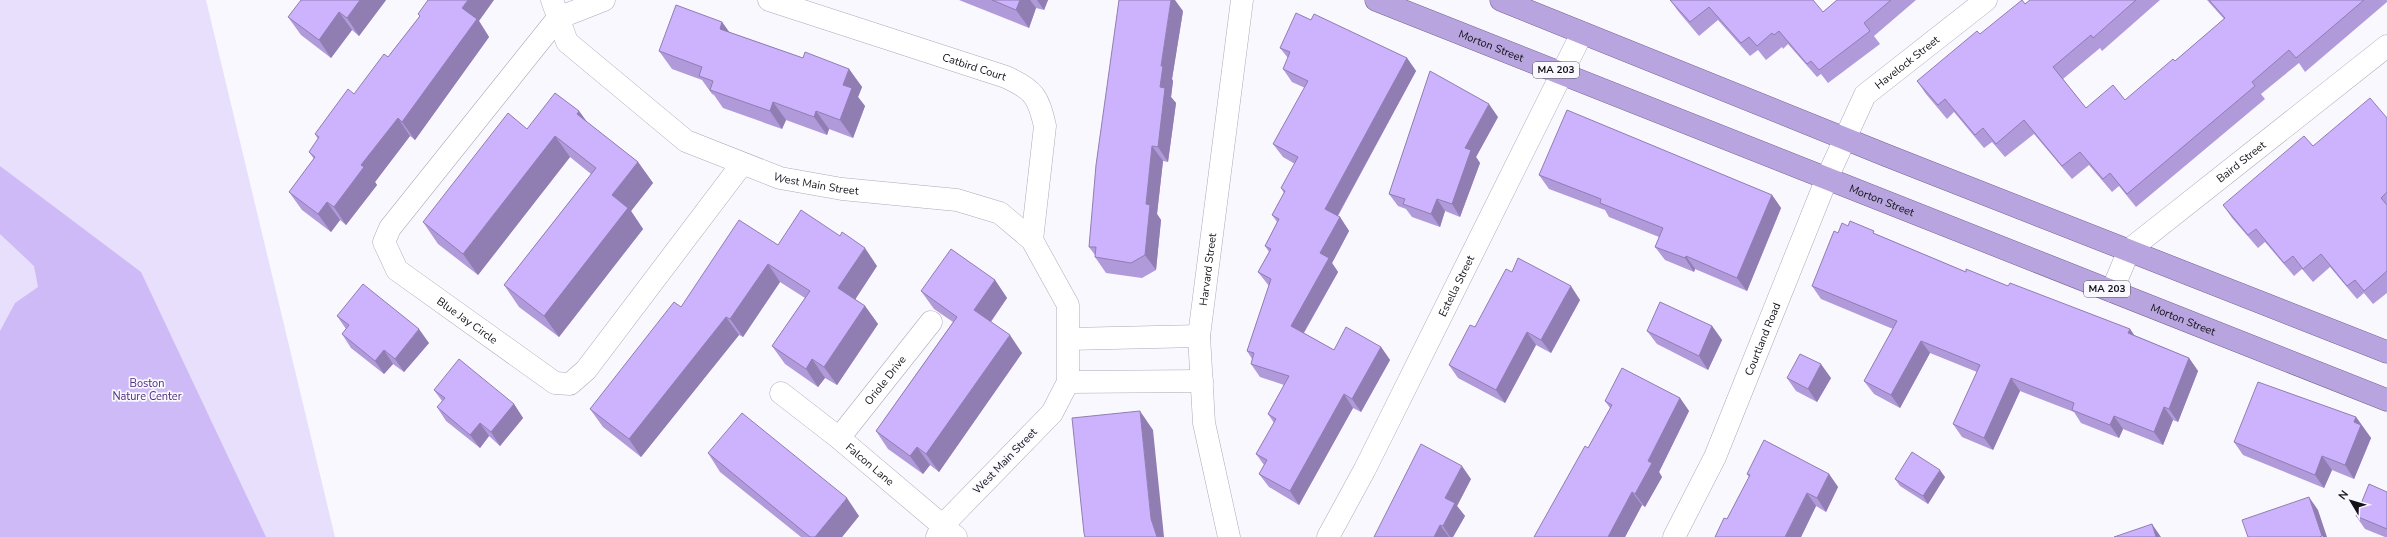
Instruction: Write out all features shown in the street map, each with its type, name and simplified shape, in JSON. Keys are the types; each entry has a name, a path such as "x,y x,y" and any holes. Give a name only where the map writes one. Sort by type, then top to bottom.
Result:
{"highway":[{"name":"Morton Street","path":"1376,0 2387,400"},
{"path":"1516,2 1582,33 2387,352"}],"street":[{"path":"555,9 604,0"},
{"name":"Catbird Court","path":"769,0 1006,77 1031,90 1042,112 1045,126 1032,240"},
{"name":"Harvard Street","path":"1229,537 1204,423 1199,336 1242,0"},
{"name":"Havelock Street","path":"1844,138 1865,95 1986,0"},
{"name":"West Main Street","path":"555,9 567,42 686,141 780,178 842,189 957,200 1000,213 1032,240 1068,306 1068,382 1052,413 945,534"},
{"name":"Blue Jay Circle","path":"555,9 390,228 384,242 396,270 555,383 570,384 586,370 742,164"},
{"name":"Estella Street","path":"1328,537 1365,469 1582,33"},
{"name":"Baird Street","path":"2112,291 2129,250 2387,46"},
{"name":"Courtland Road","path":"1674,537 1715,457 1844,138"},
{"name":"Oriole Drive","path":"838,438 931,322"},
{"path":"1069,339 1199,336"},
{"path":"1068,382 1202,381"},
{"name":"Falcon Lane","path":"781,393 838,438 945,534"}],"green space":[{"name":"Boston Nature Center","path":"0,0 206,0 335,537 0,537"},
{"path":"0,166 141,272 266,537 0,537 0,331 15,303 38,287 34,266 0,234"}],"building":[{"path":"301,0 360,0 347,18 339,12 319,40 288,17"},
{"path":"428,0 468,0 462,8 477,19 402,122 398,118 361,165 364,167 334,207 327,202 318,214 289,192 315,157 309,152 319,137 315,134 348,89 354,94 384,54 388,57 420,16 418,14"},
{"path":"992,0 1020,0 1016,10"},
{"path":"1119,0 1171,0 1161,66 1163,66 1160,87 1165,88 1158,147 1152,146 1146,204 1150,205 1145,255 1131,263 1095,257 1096,247 1089,247 1096,165"},
{"path":"1670,0 1813,0 1823,12 1837,0 1891,0 1864,23 1870,31 1819,70 1811,61 1807,64 1779,31 1774,35 1772,33 1757,46 1749,37 1741,43 1709,7 1690,22"},
{"path":"2022,0 2025,4 2030,0 2136,0 2093,38 2091,35 2053,67 2086,108 2113,85 2125,100 2173,59 2175,61 2225,18 2209,0 2364,0 2296,58 2289,50 2252,82 2255,86 2127,194 2110,173 2103,179 2080,152 2062,166 2024,120 1996,144 1983,128 1975,135 1945,99 1938,105 1917,81 1977,31 1980,34"},
{"path":"676,5 722,22 720,29 803,58 805,52 849,69 843,85 852,88 840,120 816,111 814,117 773,102 770,111 710,90 713,81 699,76 702,67 659,51"},
{"path":"1296,13 1311,20 1314,14 1407,58 1325,209 1340,217 1320,253 1329,258 1291,326 1334,350 1346,327 1381,347 1352,399 1344,394 1290,491 1259,474 1267,460 1256,454 1276,419 1268,414 1289,376 1251,364 1254,353 1247,351 1271,279 1258,272 1271,249 1265,246 1279,219 1272,215 1285,191 1281,188 1298,157 1273,144 1308,81 1283,69 1290,52 1280,48"},
{"path":"1430,71 1489,104 1465,148 1471,150 1452,204 1437,199 1431,214 1403,204 1405,199 1389,194"},
{"path":"555,93 579,111 577,114 638,162 612,195 628,208 544,316 504,285 596,168 555,136 463,254 423,222 508,113 527,129"},
{"path":"2370,98 2387,118 2387,192 2381,198 2387,205 2387,271 2364,291 2355,280 2347,286 2321,254 2303,269 2293,256 2284,263 2256,229 2248,235 2223,205 2304,136 2313,146"},
{"path":"1567,110 1772,195 1737,278 1686,256 1685,258 1655,247 1663,228 1600,203 1601,199 1539,175"},
{"path":"801,210 840,236 842,232 865,248 838,288 865,306 824,367 812,359 806,369 772,346 810,291 768,264 730,319 726,317 629,439 590,409 674,302 681,307 739,220 778,245"},
{"path":"1850,221 1874,231 1873,233 1966,272 1966,269 2008,286 2010,283 2130,329 2128,333 2189,358 2169,409 2164,407 2154,432 2114,416 2110,425 2072,410 2074,403 2011,378 1984,438 1953,424 1980,365 1921,341 1891,395 1864,381 1897,321 1812,286 1834,231 1838,233 1842,223 1848,226"},
{"path":"951,249 995,280 974,310 1010,335 926,454 917,447 910,456 876,431 957,317 921,291"},
{"path":"1518,258 1571,286 1541,340 1527,332 1496,390 1449,365 1470,325 1475,327 1506,269 1512,272"},
{"path":"363,284 419,329 395,359 384,350 375,361 342,334 349,325 337,316"},
{"path":"1660,302 1712,326 1699,356 1647,331"},
{"path":"1800,354 1821,364 1808,389 1787,378"},
{"path":"459,359 514,404 491,432 480,423 470,435 437,407 445,398 434,390"},
{"path":"1622,368 1680,398 1648,461 1652,463 1635,494 1632,492 1608,537 1534,537 1585,446 1588,448 1612,405 1605,401"},
{"path":"2258,382 2356,417 2354,422 2361,425 2345,465 2322,456 2315,475 2234,442"},
{"path":"1140,411 1151,519 1157,537 1085,537 1072,418"},
{"path":"742,413 847,498 815,537 810,537 708,453"},
{"path":"1764,440 1829,474 1817,498 1807,493 1785,537 1715,537 1724,518 1727,519 1750,475 1747,474"},
{"path":"1421,444 1462,466 1445,498 1455,503 1443,526 1440,525 1434,537 1374,537"},
{"path":"1912,452 1940,470 1923,496 1895,479"},
{"path":"2369,484 2387,492 2387,529 2356,516"},
{"path":"2309,497 2322,536 2248,537 2242,520"},
{"path":"2152,524 2156,537 2114,537"}]}
